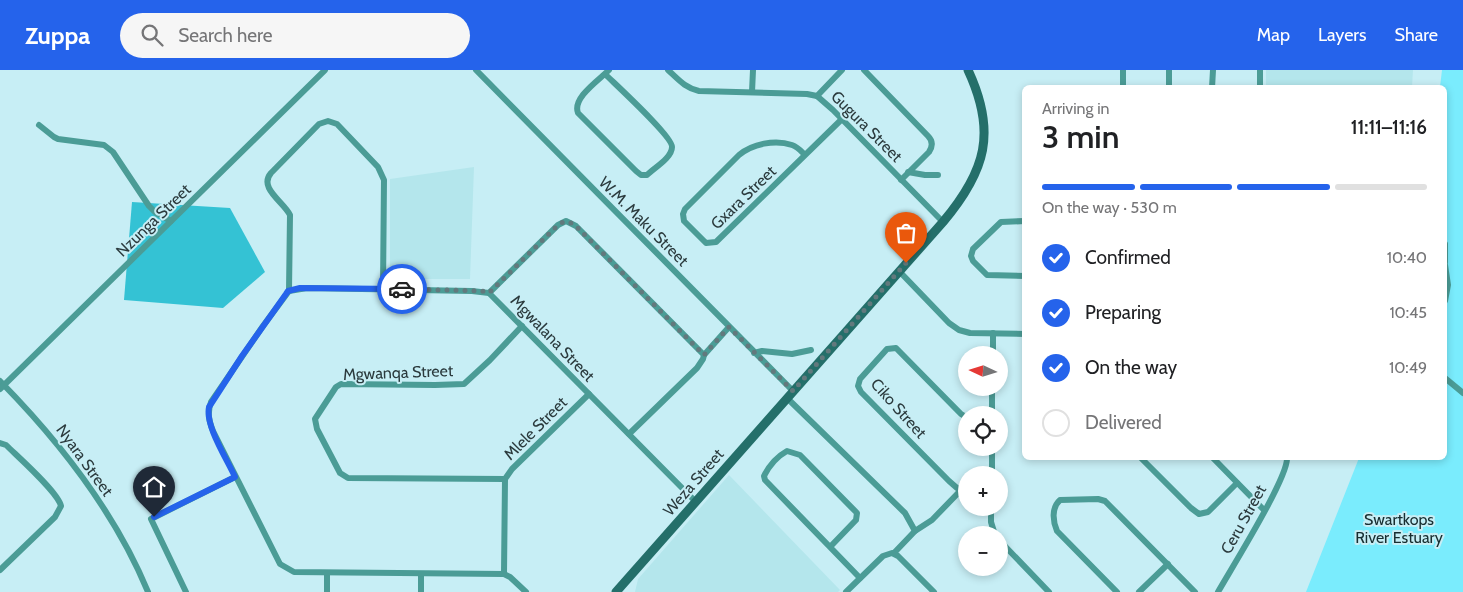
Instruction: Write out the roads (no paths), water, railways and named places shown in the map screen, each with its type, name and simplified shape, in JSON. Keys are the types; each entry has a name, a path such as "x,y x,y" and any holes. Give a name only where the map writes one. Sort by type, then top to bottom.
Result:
{"street":[{"name":"Nzunga Street","path":"1,385 171,222 325,70"},
{"name":"W.M. Maku Street","path":"476,70 754,353 790,395 905,513 915,530"},
{"name":"Gugura Street","path":"668,70 683,84 694,90 800,93 817,96 943,222"},
{"path":"752,92 753,70"},
{"path":"817,96 842,70"},
{"path":"864,70 931,140 931,150 901,180"},
{"name":"Weza Street","path":"616,592 963,197 970,186 980,160 984,127 982,108 968,70"},
{"path":"1123,70 1123,85"},
{"path":"1168,85 1169,70"},
{"path":"1212,85 1213,70"},
{"path":"1260,70 1260,85"},
{"path":"607,72 672,143 669,155 647,175 639,174 578,113 576,105 580,98 607,72"},
{"name":"Gxara Street","path":"805,155 796,146 786,144 761,144 747,148 685,209 684,221 704,241 708,243 716,242 842,119"},
{"path":"383,289 384,189 382,172 337,124 328,121 319,124 268,176 267,180 268,188 290,215 288,291 209,407 210,424 235,477 280,564 294,572 504,574 526,592"},
{"path":"39,125 54,137 104,145 113,152 149,206 156,213 171,222"},
{"path":"908,172 925,176 938,175"},
{"path":"1022,220 1001,222 973,249 971,256 973,261 988,275 1022,276"},
{"path":"489,293 558,225 562,222 570,222 704,355"},
{"path":"899,271 949,323 959,330 970,333 1022,334"},
{"path":"1447,278 1447,290"},
{"name":"Mgwalana Street","path":"288,291 300,288 472,291 489,293 695,501"},
{"name":"Mgwanqa Street","path":"506,479 348,478 340,473 321,436 315,419 336,388 341,384 435,386 464,384 522,326"},
{"path":"629,434 697,368 704,355 729,327"},
{"path":"993,333 993,346"},
{"name":"Ciko Street","path":"958,411 896,348 887,349 860,379 861,392 958,488"},
{"path":"754,353 762,350 792,354 811,350"},
{"path":"1447,380 1463,393"},
{"name":"Nyara Street","path":"1,385 48,432 74,464 114,526 148,592"},
{"name":"Mlele Street","path":"504,574 506,479 512,469 589,394"},
{"path":"0,443 6,445 33,472 58,498 61,506 55,516 0,570"},
{"path":"830,547 856,520 857,513 800,455 787,451 768,468 764,476 765,480 860,578"},
{"path":"1143,460 1197,514 1208,512 1237,483"},
{"path":"1214,460 1264,510"},
{"name":"Ceru Street","path":"1218,592 1264,510 1285,468 1287,460"},
{"path":"186,592 151,519 235,477"},
{"path":"894,553 915,530 932,520 958,495"},
{"path":"1117,592 1057,531 1054,522 1054,507 1060,500 1098,499 1105,501 1195,592"},
{"path":"1008,549 1049,592"},
{"path":"846,592 883,556 888,553 894,553 934,592"},
{"path":"1139,592 1168,564"},
{"path":"327,573 327,592"},
{"path":"420,592 421,574"}],"park label":[{"name":"Swartkops River Estuary","path":"1399,528"}]}
